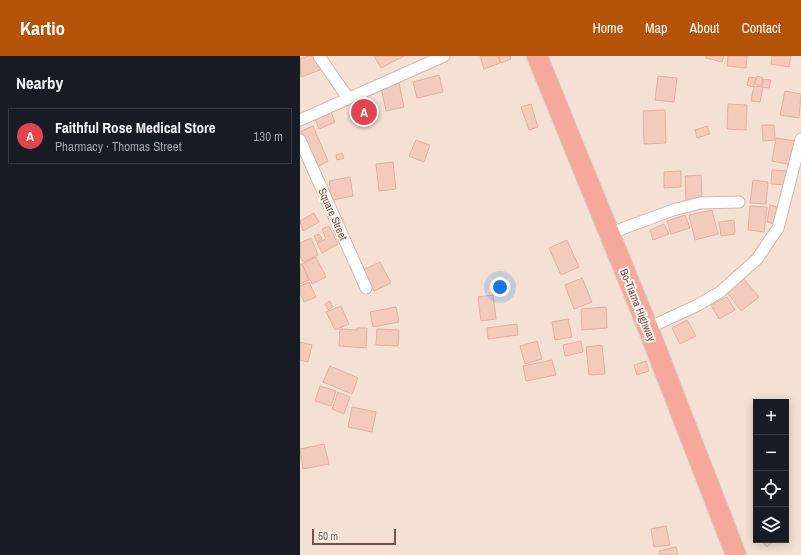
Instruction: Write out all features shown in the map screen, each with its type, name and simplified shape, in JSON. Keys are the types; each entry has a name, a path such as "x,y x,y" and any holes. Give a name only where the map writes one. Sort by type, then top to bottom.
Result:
{"highway":[{"name":"Bo-Tiama Highway","path":"537,56 608,234 648,328 736,555"}],"street":[{"path":"319,56 348,98"},
{"path":"300,120 432,58 444,56"},
{"path":"648,328 698,305 720,292 757,259 778,228 801,139"},
{"name":"Square Street","path":"300,140 366,288"},
{"path":"608,234 673,210 700,203 739,202"}],"shaded area":[{"path":"300,56 801,56 801,555 300,555"}],"building":[{"path":"308,56 314,56 320,70 301,77 300,59"},
{"path":"374,56 404,56 381,68"},
{"path":"480,56 498,56 500,63 484,69"},
{"path":"499,56 510,56 511,59 501,63"},
{"path":"706,56 724,56 722,62 706,58"},
{"path":"728,56 747,56 746,68 727,66"},
{"path":"772,56 791,56 789,67 771,64"},
{"path":"439,75 443,92 417,98 413,82"},
{"path":"658,76 677,78 674,102 655,100"},
{"path":"757,76 763,78 761,86 755,84"},
{"path":"749,77 756,78 753,87 747,85"},
{"path":"764,79 771,80 769,88 762,87"},
{"path":"399,83 404,107 386,111 381,87"},
{"path":"754,86 763,87 760,102 751,101"},
{"path":"785,91 801,94 799,118 780,115"},
{"path":"365,101 370,111 359,117 353,106"},
{"path":"531,104 538,127 529,130 521,107"},
{"path":"728,104 747,105 746,130 727,129"},
{"path":"330,110 335,122 319,129 314,116"},
{"path":"665,110 666,143 644,144 643,111"},
{"path":"762,125 774,125 775,140 763,141"},
{"path":"313,126 328,161 317,167 301,131"},
{"path":"707,126 710,134 697,138 695,130"},
{"path":"776,138 796,141 792,165 772,161"},
{"path":"416,140 430,145 424,162 409,156"},
{"path":"342,153 344,158 337,160 336,155"},
{"path":"393,162 396,189 379,191 376,164"},
{"path":"772,170 790,171 788,185 771,184"},
{"path":"681,171 681,187 664,188 664,172"},
{"path":"701,175 702,200 686,201 685,176"},
{"path":"350,177 353,196 332,200 329,181"},
{"path":"753,180 768,182 766,204 750,203"},
{"path":"770,205 782,208 778,225 767,222"},
{"path":"750,206 767,207 764,232 748,230"},
{"path":"712,210 718,234 695,240 689,215"},
{"path":"314,213 319,222 303,231 300,221"},
{"path":"685,215 690,228 671,234 667,221"},
{"path":"734,220 735,234 721,236 719,222"},
{"path":"664,224 669,234 653,240 650,230"},
{"path":"329,226 338,244 322,253 317,243 326,239 322,229"},
{"path":"319,234 322,239 317,242 314,236"},
{"path":"311,238 318,255 303,262 300,256 300,243"},
{"path":"567,240 579,267 561,275 549,248"},
{"path":"316,257 326,277 312,284 302,264"},
{"path":"380,262 391,283 374,291 363,270"},
{"path":"302,264 309,280 300,284 300,265"},
{"path":"582,278 592,302 574,309 565,285"},
{"path":"743,278 759,297 741,311 726,291"},
{"path":"309,282 316,297 304,302 300,293 300,286"},
{"path":"493,295 496,319 481,321 478,297"},
{"path":"727,297 735,310 719,319 711,305"},
{"path":"330,301 333,307 328,310 325,304"},
{"path":"341,306 349,324 335,330 326,312"},
{"path":"396,307 399,322 373,327 370,312"},
{"path":"606,307 607,328 582,330 581,309"},
{"path":"568,319 572,337 555,340 552,322"},
{"path":"687,320 696,336 680,344 672,328"},
{"path":"517,324 518,335 488,339 487,328"},
{"path":"357,328 367,328 366,348 339,346 340,329 357,330"},
{"path":"377,329 399,330 398,346 376,345"},
{"path":"537,341 542,359 525,364 520,346"},
{"path":"581,341 583,352 565,356 563,345"},
{"path":"300,342 312,345 308,362 300,360"},
{"path":"602,345 605,374 589,375 586,347"},
{"path":"552,360 556,375 526,381 523,366"},
{"path":"646,361 649,371 637,375 634,365"},
{"path":"330,366 358,378 352,394 323,382"},
{"path":"320,386 336,391 331,406 315,401"},
{"path":"338,392 350,397 344,414 332,409"},
{"path":"352,407 376,412 372,432 348,427"},
{"path":"324,444 329,464 303,469 300,449"},
{"path":"666,526 670,545 654,547 651,529"},
{"path":"763,543 772,543 767,547"},
{"path":"676,547 678,555 660,555 659,551"}],"place":[{"name":"Faithful Rose Medical Store","path":"364,112"}]}
